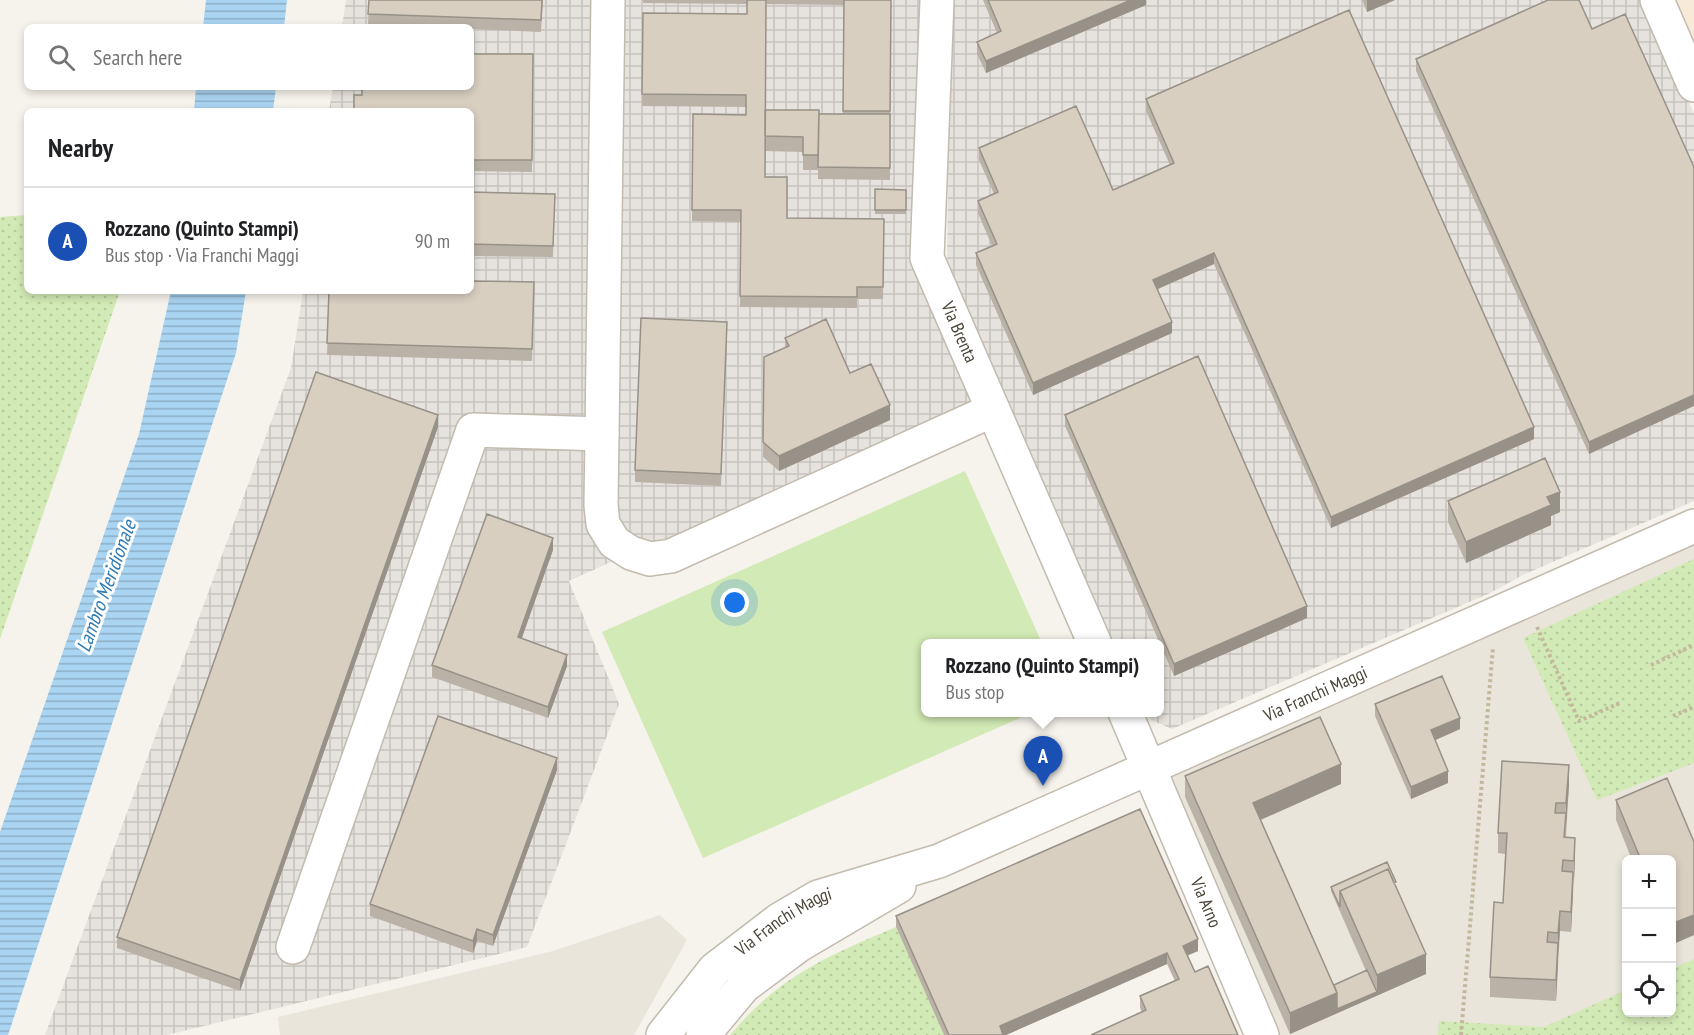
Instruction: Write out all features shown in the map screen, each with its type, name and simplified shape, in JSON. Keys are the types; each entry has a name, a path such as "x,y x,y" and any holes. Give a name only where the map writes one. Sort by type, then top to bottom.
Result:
{"street":[{"path":"608,0 601,505 603,524 614,542 631,553 650,559 671,556 993,410"},
{"name":"Via Brenta","path":"937,0 927,258 1093,639"},
{"path":"1657,0 1694,85"},
{"path":"293,946 473,430 602,434"},
{"name":"Via Franchi Maggi","path":"663,1035 715,969 779,920 819,897 939,861 1694,526"},
{"path":"1127,717 1149,769"},
{"name":"Via Arno","path":"1149,769 1262,1035"},
{"name":"Via Franchi Maggi","path":"703,1035 744,986 798,945 939,861"}],"path":[{"path":"1526,602 1579,721 1622,702"},
{"path":"1461,1035 1496,615"},
{"path":"1651,665 1694,645"},
{"path":"1673,716 1694,707"}],"shaded area":[{"path":"346,0 937,0 927,258 993,410 671,556 631,553 569,581 619,704 527,947 167,1035 45,1035 291,368 303,294 474,294 474,108 330,108 332,90 474,90 474,24 342,24"},
{"path":"950,0 1643,0 1694,114 1694,501 1525,574 1488,594 1172,729 1151,720 1149,717 1164,717 1164,639 1112,639 1004,412 947,265"},
{"path":"1657,0 1694,0 1694,85"},
{"path":"1694,526 1694,1035 1262,1035 1149,769"},
{"path":"660,915 687,940 634,1035 280,1035 278,1017 553,951"}],"green space":[{"path":"24,215 24,294 119,294 0,639 0,217"},
{"path":"965,471 1040,639 921,639 921,717 1022,717 703,858 602,632"},
{"path":"1694,559 1694,763 1597,800 1523,638"},
{"path":"896,927 944,1035 730,1035 767,997 786,983 827,958"},
{"path":"1694,959 1694,1035 1438,1035 1439,1021 1544,1027 1622,992 1622,1017 1676,1017 1676,967"}],"water":[{"path":"206,0 287,0 284,24 203,24"},
{"path":"196,90 276,90 273,108 194,108"},
{"name":"Lambro Meridionale","path":"170,294 246,294 236,353 8,1035 0,1035 0,832 139,434"}],"building":[{"path":"369,0 542,0 541,20 368,14"},
{"path":"747,0 766,0 765,177 787,177 787,218 884,219 883,287 857,287 857,297 740,296 741,210 692,210 693,114 746,115 746,95 642,94 643,13 747,14"},
{"path":"844,0 891,0 890,111 843,111"},
{"path":"988,0 1131,0 986,61 977,42 1001,31"},
{"path":"1548,0 1579,0 1592,29 1625,14 1694,167 1694,395 1589,442 1416,59"},
{"path":"1349,10 1534,427 1331,517 1214,253 1153,280 1172,322 1033,383 976,253 997,244 978,201 998,192 979,148 1076,106 1113,190 1174,163 1146,99"},
{"path":"474,54 533,54 532,160 474,160 474,108 354,108 354,95 362,95 362,90 474,90"},
{"path":"765,110 819,110 818,155 803,155 803,137 765,136"},
{"path":"819,114 890,114 890,168 818,167"},
{"path":"875,189 906,190 906,210 875,210"},
{"path":"474,192 555,194 553,246 474,244"},
{"path":"474,281 534,282 532,349 327,343 329,294 474,294"},
{"path":"641,318 727,322 721,474 635,470"},
{"path":"826,319 850,373 871,364 890,405 779,456 763,442 764,357 789,346 785,338"},
{"path":"1198,356 1307,606 1174,664 1065,415"},
{"path":"316,372 438,415 240,980 117,937"},
{"path":"1545,458 1560,492 1547,497 1551,505 1466,542 1448,501"},
{"path":"487,514 553,538 518,637 567,655 548,707 432,665"},
{"path":"1442,676 1460,718 1431,730 1448,771 1411,787 1375,704"},
{"path":"438,716 557,758 493,935 477,929 473,941 370,904"},
{"path":"1320,717 1341,764 1253,803 1337,993 1290,1013 1185,776"},
{"path":"1502,761 1569,765 1566,803 1556,803 1555,813 1566,813 1564,837 1575,838 1574,861 1563,860 1562,871 1573,872 1571,912 1560,911 1558,933 1548,932 1547,942 1558,943 1556,980 1490,977 1494,902 1503,903 1507,833 1498,833"},
{"path":"1667,778 1694,842 1694,915 1676,922 1676,855 1639,855 1616,800"},
{"path":"1140,809 1198,939 1183,946 1195,972 1208,966 1238,1035 1091,1035 1146,1010 1140,996 1179,979 1167,953 1000,1026 1003,1035 949,1035 896,916"},
{"path":"1387,862 1396,882 1394,883 1388,869 1340,891 1340,907 1331,887"},
{"path":"1388,869 1426,954 1377,975 1340,891"},
{"path":"1367,970 1377,992 1337,1009 1337,993 1334,985"}],"place":[{"name":"Rozzano (Quinto Stampi)","path":"1043,786"}]}
